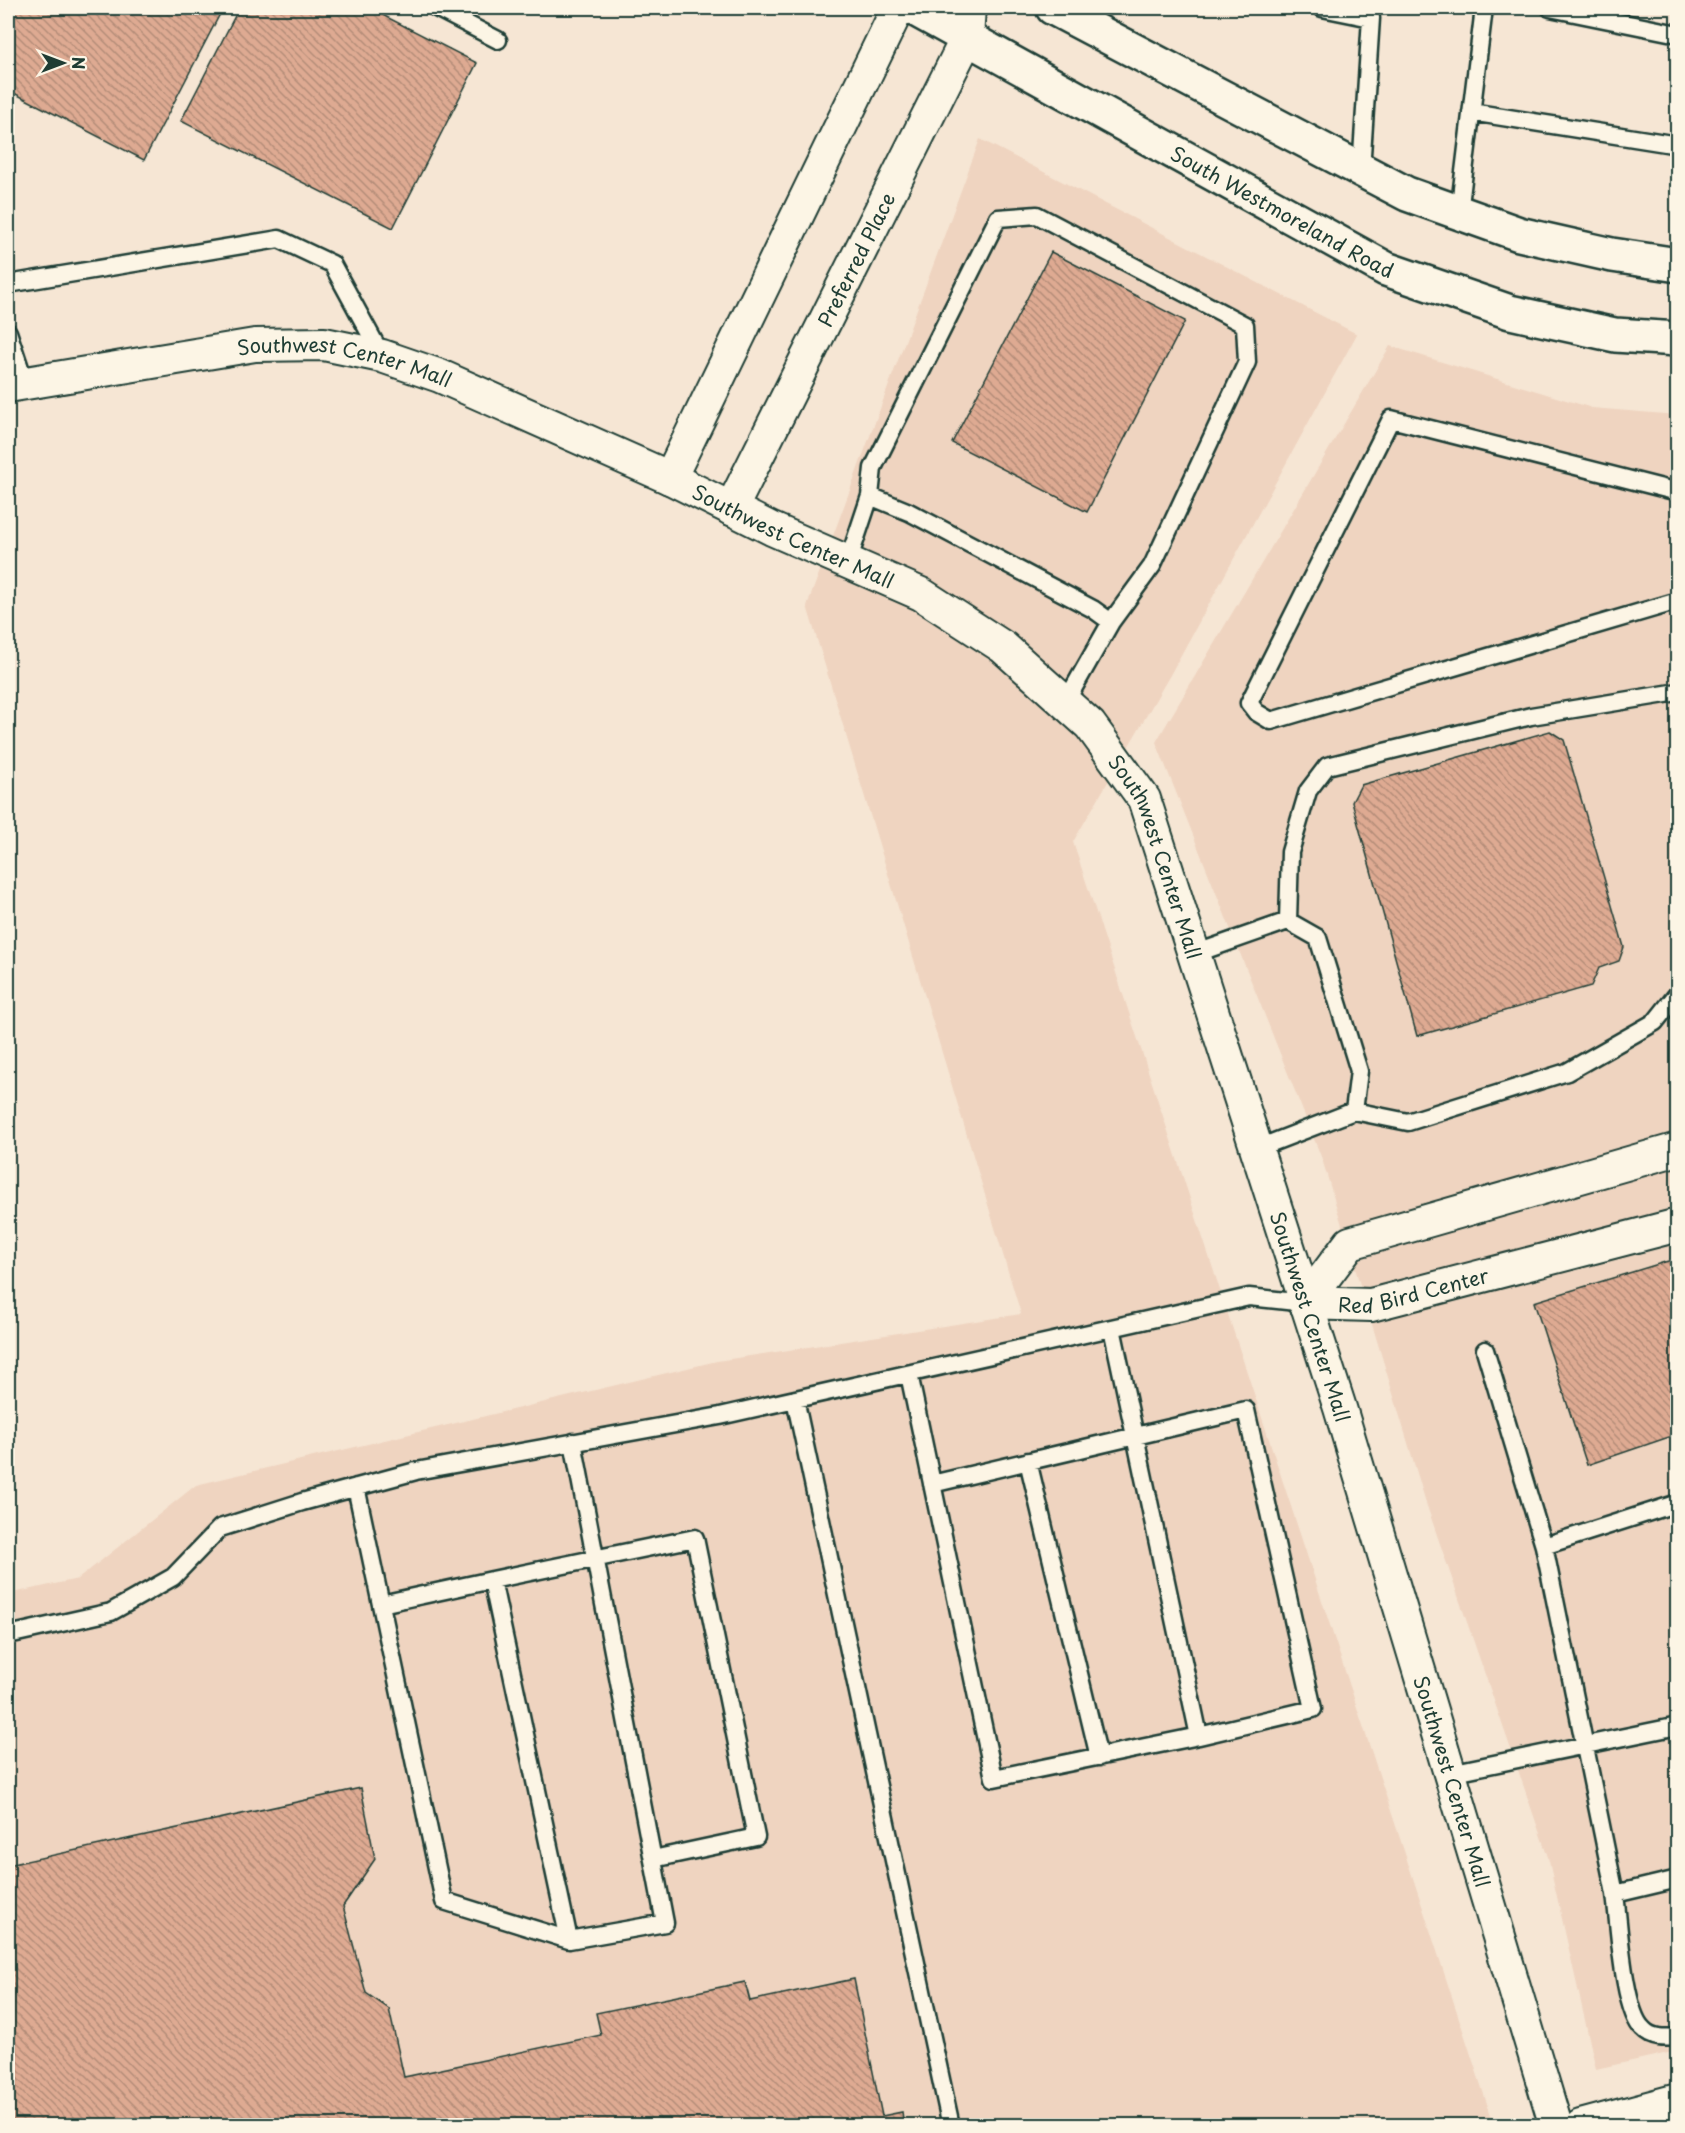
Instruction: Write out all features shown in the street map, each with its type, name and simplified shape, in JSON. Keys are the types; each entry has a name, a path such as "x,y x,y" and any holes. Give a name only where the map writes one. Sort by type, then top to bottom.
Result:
{"street":[{"path":"670,478 898,8"},
{"name":"South Westmoreland Road","path":"913,8 968,23 1386,269 1510,312 1615,335 1677,339"},
{"path":"1053,8 1407,194 1519,234 1612,255 1677,265"},
{"name":"Preferred Place","path":"731,509 968,23"},
{"name":"Southwest Center Mall","path":"16,385 255,345 324,344 382,356 440,376 670,478 731,509 930,600 1003,647 1090,725 1144,799 1340,1408 1556,2126"},
{"name":"Red Bird Center","path":"1305,1303 1350,1243 1677,1149"},
{"name":"Red Bird Center","path":"1305,1303 1371,1305 1677,1225"},
{"path":"1581,2126 1677,2100"}],"lane":[{"path":"436,8 498,40"},
{"path":"1322,8 1371,13 1361,170"},
{"path":"1459,213 1484,8"},
{"path":"1550,8 1677,34"},
{"path":"1471,112 1677,145"},
{"path":"848,562 870,496 873,468 998,218 1037,215 1245,325 1247,362 1152,566 1111,622 1065,703"},
{"path":"8,284 279,239 333,264 382,356"},
{"path":"8,332 16,385"},
{"path":"1677,492 1391,419 1249,703 1256,712 1271,720 1677,601"},
{"path":"870,496 920,517 1093,609 1111,622"},
{"path":"1288,921 1290,852 1308,791 1327,766 1531,716 1677,692"},
{"path":"1194,954 1288,921 1318,938 1359,1071 1354,1111"},
{"path":"1256,1149 1354,1111 1408,1122 1567,1072 1655,1022 1677,993"},
{"path":"8,1635 111,1612 173,1577 220,1528 416,1471 795,1399 1249,1297 1305,1303"},
{"path":"1112,1328 1199,1736"},
{"path":"1485,1350 1544,1546 1583,1747 1615,1894 1623,1964 1633,2015 1643,2030 1660,2038 1677,2037"},
{"path":"909,1374 932,1484 994,1778 1199,1736 1313,1709 1246,1410 932,1484"},
{"path":"795,1399 951,2126"},
{"path":"356,1487 444,1901 569,1940 665,1923 573,1442"},
{"path":"1028,1461 1099,1757"},
{"path":"1544,1546 1677,1503"},
{"path":"381,1604 695,1538 756,1837 653,1859"},
{"path":"492,1580 569,1940"},
{"path":"1450,1773 1677,1726"},
{"path":"1615,1894 1677,1880"}],"shaded area":[{"path":"980,139 1357,334 1170,675 1073,842 1494,2125 8,2125 8,1594 78,1579 196,1485 717,1361 1021,1314 807,606"},
{"path":"1390,346 1592,408 1677,415 1677,2051 1596,2069 1548,1857 1427,1506 1322,1159 1156,742"}],"building":[{"path":"17,8 223,8 144,160 8,90 8,26"},
{"path":"239,8 369,8 477,63 393,228 181,121"},
{"path":"1051,252 1185,321 1087,512 952,443"},
{"path":"1550,731 1564,740 1624,947 1619,961 1599,968 1591,986 1417,1036 1352,802 1361,785"},
{"path":"1678,1258 1678,1434 1587,1465 1534,1302"},
{"path":"361,1788 375,1859 343,1906 366,1993 389,2009 404,2077 601,2035 596,2013 745,1982 750,2001 854,1979 882,2116 902,2112 904,2126 8,2126 8,1865"}]}
